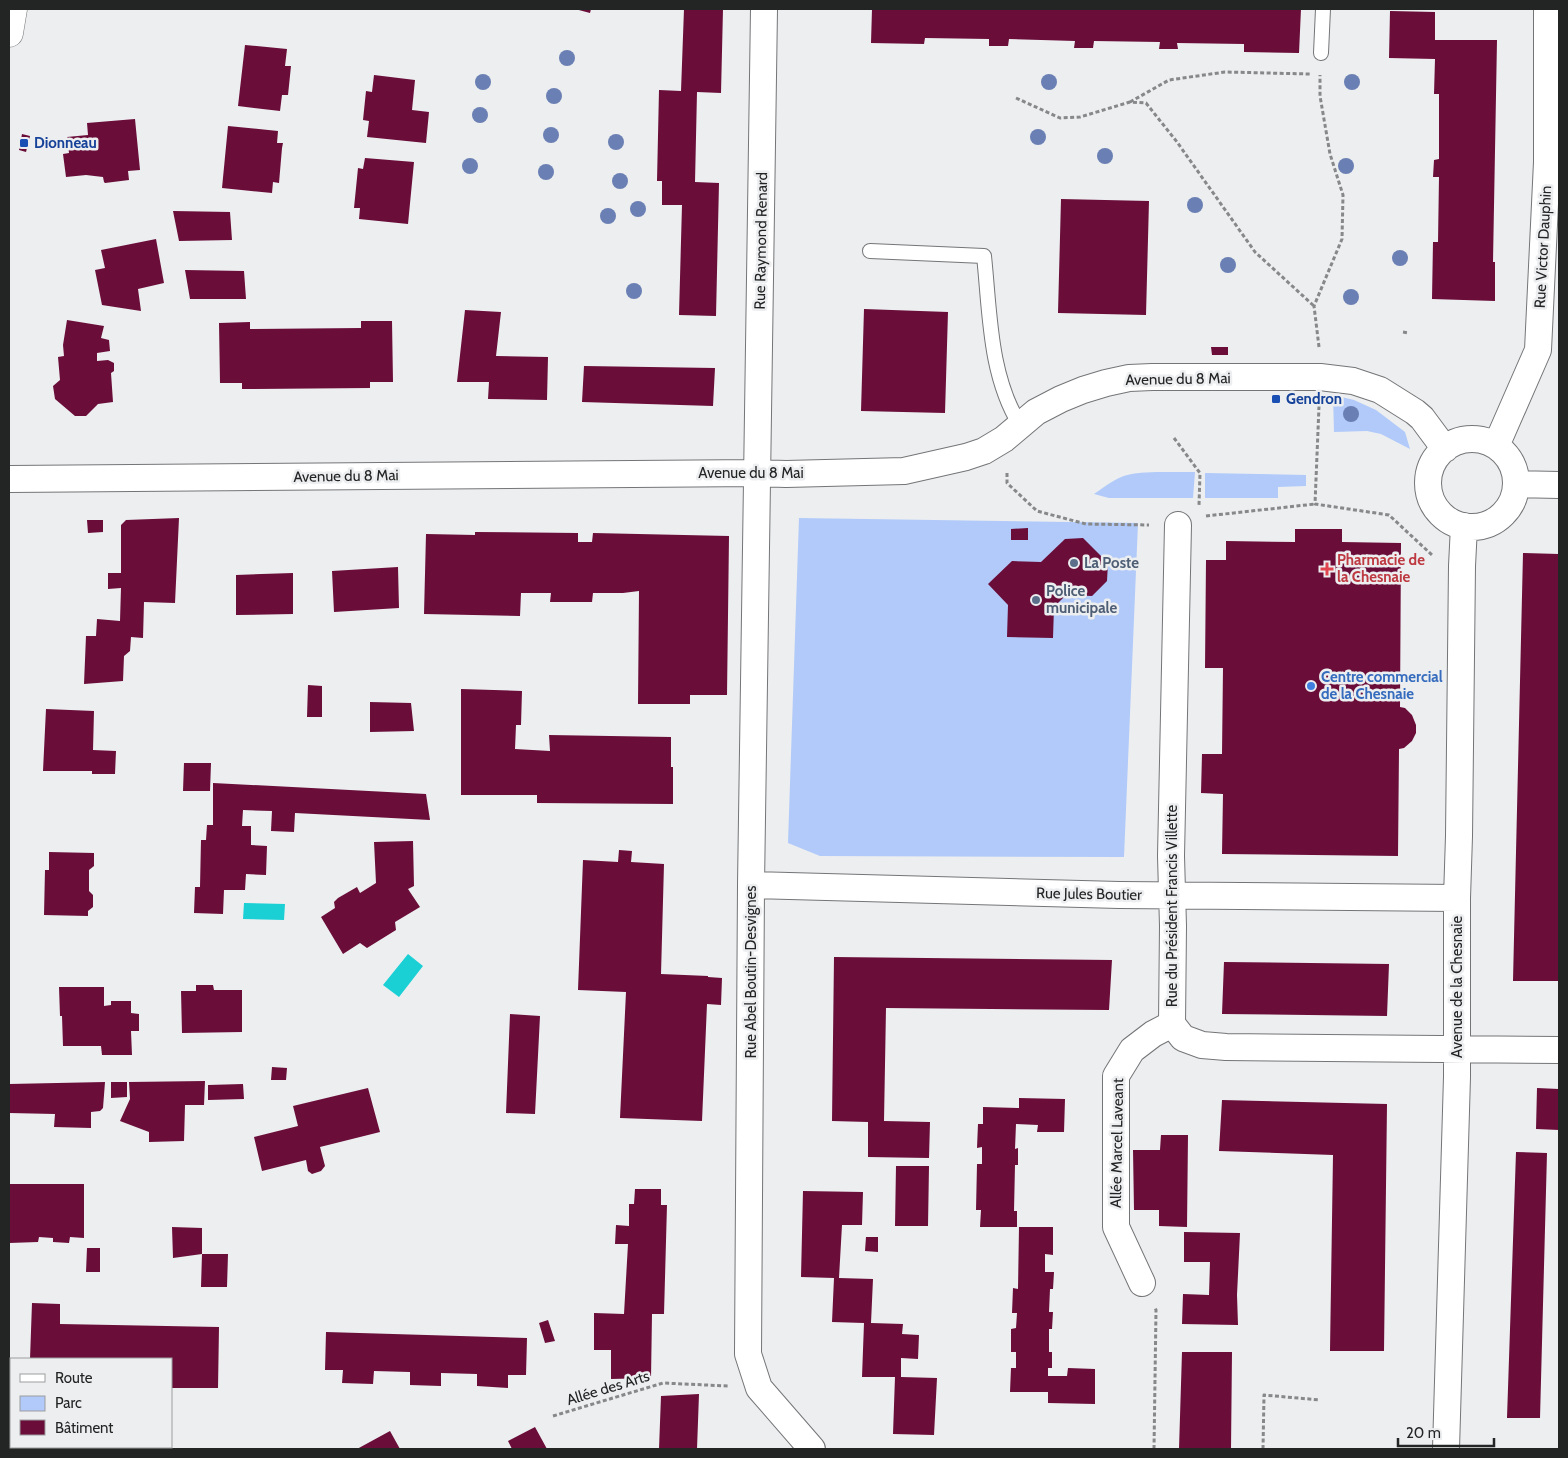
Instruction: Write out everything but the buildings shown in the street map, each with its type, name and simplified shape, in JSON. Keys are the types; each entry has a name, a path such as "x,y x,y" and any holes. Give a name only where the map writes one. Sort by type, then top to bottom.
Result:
{"street":[{"path":"9,33 13,9"},
{"name":"Rue Raymond Renard","path":"757,473 764,9"},
{"name":"Rue Victor Dauphin","path":"1496,446 1538,350 1553,162 1547,9"},
{"name":"Avenue du 8 Mai","path":"9,479 786,474 904,471 984,451 1004,439 1036,412 1083,390 1129,378 1152,377 1320,378 1353,382 1380,390 1415,412 1422,418 1445,449"},
{"path":"1470,439 1487,441 1496,446 1510,460 1514,469 1516,484 1513,500 1504,513 1486,525 1475,527 1454,523 1440,513 1430,494 1430,471 1436,459 1454,443 1470,439"},
{"name":"Rue Abel Boutin-Desvignes","path":"757,473 751,885 748,1354 759,1388 812,1449"},
{"path":"1516,484 1559,485"},
{"name":"Rue du Président Francis Villette","path":"1178,525 1171,846 1172,1024 1184,1038 1210,1046 1559,1050"},
{"name":"Avenue de la Chesnaie","path":"1446,1449 1457,1049 1457,898 1464,526"},
{"name":"Rue Jules Boutier","path":"751,885 1172,896 1457,898"},
{"name":"Allée Marcel Laveant","path":"1142,1283 1116,1227 1116,1076 1132,1050 1153,1034 1172,1024"}],"lane":[{"path":"1321,53 1323,9"},
{"path":"870,251 984,256 994,358 1012,412 1020,425"}],"path":[{"path":"1319,351 1314,306 1342,239 1343,195 1330,154 1320,96 1321,53"},
{"path":"1016,98 1060,118 1080,117 1130,102 1169,80 1225,72 1320,75"},
{"path":"1130,102 1146,103 1177,142 1254,252 1314,306"},
{"path":"1404,332 1409,333"},
{"path":"1319,405 1314,504 1389,515 1437,560"},
{"path":"1174,438 1200,473 1199,509"},
{"path":"1142,1283 1156,1310 1154,1449"},
{"name":"Allée des Arts","path":"553,1416 663,1383 759,1388"},
{"path":"1263,1449 1264,1395 1320,1400"}],"green space":[{"path":"1333,395 1354,400 1376,410 1405,432 1410,449 1381,434 1367,431 1334,432"},
{"path":"1157,472 1195,472 1193,498 1109,498 1094,494 1123,476"},
{"path":"1205,473 1306,475 1306,486 1278,487 1278,498 1205,498"},
{"path":"799,518 1138,523 1124,857 820,856 788,843"}],"shaded area":[{"path":"244,903 285,904 284,920 243,919"},
{"path":"408,954 423,966 399,997 383,985"}],"place":[{"name":"Dionneau","path":"24,143"},
{"name":"Gendron","path":"1276,399"},
{"name":"La Poste","path":"1074,563"},
{"name":"Pharmacie de la Chesnaie","path":"1327,569"},
{"name":"Police municipale","path":"1036,600"},
{"name":"Centre commercial de la Chesnaie","path":"1311,686"}]}
